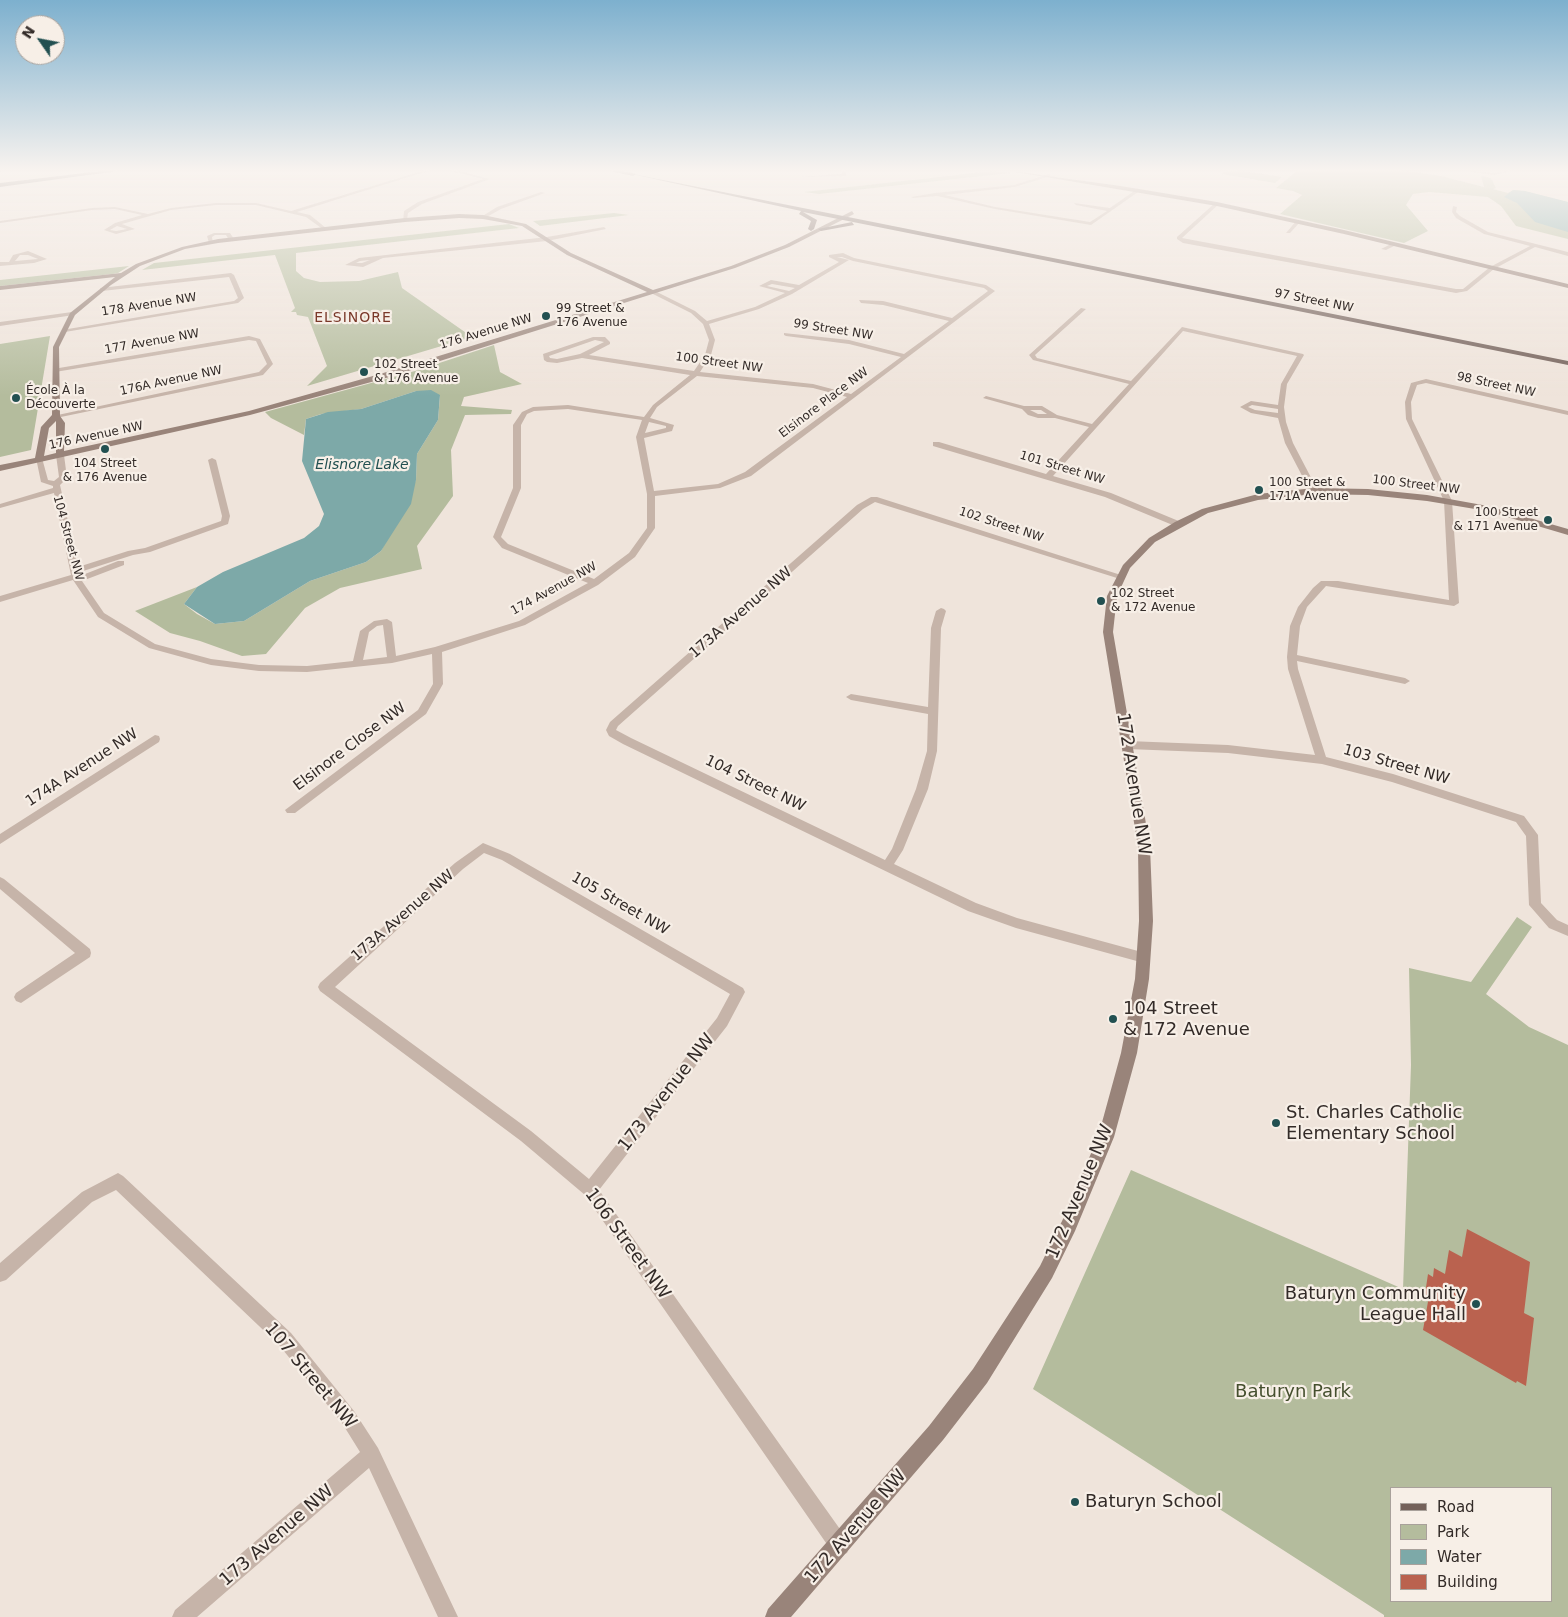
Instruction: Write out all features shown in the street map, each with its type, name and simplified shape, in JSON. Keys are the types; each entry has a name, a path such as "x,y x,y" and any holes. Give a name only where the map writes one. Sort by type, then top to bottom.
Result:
{"main road":[{"name":"97 Street NW","path":"978,245 1568,363"},
{"name":"97 Street NW","path":"1017,245 1500,341"},
{"path":"1510,343 1529,347"}],"street":[{"name":"104 Street NW","path":"56,487 63,478 61,423 56,416 56,348 72,314 102,289 123,275 160,255 197,245"},
{"path":"382,257 363,265 348,265 359,260 382,257 486,245"},
{"path":"555,245 569,254 693,312 706,323 757,308 790,293 842,262 853,259"},
{"name":"176 Avenue NW","path":"649,291 737,260 772,245"},
{"name":"176 Avenue NW","path":"0,468 61,451 250,412 383,376 749,261 784,245"},
{"path":"1210,245 1456,290 1465,290 1492,268 1532,246 1568,254"},
{"path":"1384,249 1392,245"},
{"path":"1401,245 1568,286"},
{"path":"0,264 34,261 44,259 28,253 19,254 15,256 11,263"},
{"path":"842,262 831,256 839,254 853,259"},
{"name":"Elsinore Place NW","path":"651,494 720,486 748,474 989,294 991,289 853,259"},
{"path":"0,288 123,275"},
{"name":"178 Avenue NW","path":"65,330 236,302 241,298 231,275 102,289"},
{"path":"790,293 762,286 771,282 799,287"},
{"path":"861,301 883,303 954,320"},
{"path":"1083,309 1032,355 1035,359 1132,383"},
{"path":"0,324 72,314"},
{"name":"174 Avenue NW","path":"211,662 259,668 307,669 392,660 437,650 522,623 595,583 632,555 651,528 651,494 640,437 646,419 655,406 696,373 708,355 712,340 706,323"},
{"path":"1048,476 1182,329 1301,355 1284,384 1281,407 1289,443 1314,491"},
{"name":"99 Street NW","path":"786,334 849,342 906,356"},
{"name":"177 Avenue NW","path":"55,370 254,338 259,342 270,364 261,374"},
{"name":"100 Street NW","path":"582,356 608,343 605,339 595,338 545,355 547,360 557,361 582,356 718,377 814,386 852,396"},
{"name":"176A Avenue NW","path":"56,416 261,374"},
{"name":"98 Street NW","path":"1448,501 1409,419 1408,402 1414,382 1418,380 1568,413"},
{"path":"986,398 1024,408 1034,415 1055,416 1093,426"},
{"path":"1281,407 1251,403 1243,407 1253,412 1282,416"},
{"path":"595,583 505,546 497,537 517,488 517,425 524,413 533,409 568,407 646,419 668,424 671,428 640,437"},
{"path":"40,456 45,427 56,416"},
{"name":"101 Street NW","path":"936,444 1108,495 1178,524"},
{"name":"176 Avenue NW","path":"0,461 40,456"},
{"name":"104 Street NW","path":"40,456 45,482 56,487"},
{"path":"0,599 135,558 147,550 225,522 226,516 212,460"},
{"path":"0,506 56,487"},
{"name":"104 Street NW","path":"56,487 76,576 101,616 152,646 211,662"},
{"name":"100 Street NW","path":"1258,497 1314,491 1387,493 1448,501 1508,514 1568,532"},
{"name":"172 Avenue NW","path":"776,1617 840,1546 936,1433 980,1376 1046,1272 1069,1225 1106,1137 1128,1053 1144,958 1146,864 1108,632 1111,602 1120,576 1141,549 1178,524 1217,507 1258,497"},
{"name":"102 Street NW","path":"874,499 1120,576"},
{"name":"173A Avenue NW","path":"611,730 614,724 860,507 874,499"},
{"path":"1322,760 1293,669 1293,636 1298,616 1316,590 1324,583 1454,603 1448,501"},
{"path":"887,866 897,850 922,789 932,751 936,628 941,611"},
{"path":"357,664 365,631 374,624 387,622 392,660"},
{"name":"Elsinore Close NW","path":"291,810 422,712 438,684 437,650"},
{"path":"1292,657 1406,681"},
{"path":"851,697 917,710 933,711"},
{"name":"104 Street NW","path":"611,730 627,741 990,914 1144,958"},
{"name":"174A Avenue NW","path":"0,840 156,738"},
{"name":"103 Street NW","path":"1128,745 1228,749 1322,760 1393,778 1520,819 1532,835 1535,905 1553,924 1568,931"},
{"name":"173A Avenue NW","path":"325,987 459,866 484,848"},
{"name":"105 Street NW","path":"484,848 506,857 738,992"},
{"path":"0,882 85,953 22,997"},
{"name":"106 Street NW","path":"325,987 526,1136 590,1190 840,1546"},
{"name":"173 Avenue NW","path":"590,1190 722,1022 738,992"},
{"name":"107 Street NW","path":"0,1274 87,1197 118,1181 285,1339 348,1418 372,1454 448,1617"},
{"name":"173 Avenue NW","path":"182,1617 372,1454"}],"green space":[{"path":"314,245 363,245 296,253 296,271 304,278 320,282 359,281 398,272 402,288 472,337 307,386 327,366 308,317 291,312 295,308 275,255 142,270 154,263"},
{"path":"129,266 118,273 112,274 0,286 0,280"},
{"name":"École À la Découverte","path":"50,336 31,450 0,457 0,344"},
{"path":"494,345 500,372 522,384 464,397 461,406 512,410 511,414 465,415 451,450 453,496 417,546 422,569 340,588 305,608 266,654 242,656 200,641 170,633 135,611 197,587 184,604 197,614 215,624 244,621 310,581 366,562 381,551 416,480 417,454 438,420 440,396 416,391 361,409 321,414 306,419 304,435 271,418 265,412 415,371"},
{"name":"Baturyn Park","path":"1517,917 1532,927 1486,994 1529,1027 1568,1045 1568,1617 1384,1617 1384,1615 1033,1389 1131,1170 1403,1289 1411,1065 1409,968 1471,982"}],"water":[{"name":"Elisnore Lake","path":"431,390 440,395 438,420 417,454 416,480 411,504 381,551 366,562 310,581 244,621 215,624 184,604 197,587 223,572 304,538 319,526 324,514 302,461 306,419 328,412 361,409 416,391"}],"building":[{"name":"Baturyn Community League Hall","path":"1467,1229 1530,1262 1524,1313 1534,1318 1526,1386 1517,1381 1516,1383 1423,1330 1429,1296 1425,1294 1428,1274 1433,1277 1434,1268 1445,1274 1449,1250 1462,1257"}],"place":[{"name":"99 Street & 176 Avenue","path":"546,316"},
{"name":"102 Street & 176 Avenue","path":"364,372"},
{"name":"École À la Découverte","path":"16,398"},
{"name":"104 Street & 176 Avenue","path":"105,449"},
{"name":"100 Street & 171A Avenue","path":"1259,490"},
{"name":"100 Street & 171 Avenue","path":"1548,520"},
{"name":"102 Street & 172 Avenue","path":"1101,601"},
{"name":"104 Street & 172 Avenue","path":"1113,1019"},
{"name":"St. Charles Catholic Elementary School","path":"1276,1123"},
{"name":"Baturyn Community League Hall","path":"1476,1304"},
{"name":"Baturyn School","path":"1075,1502"}],"district":[{"name":"ELSINORE","path":"353,318"}]}
